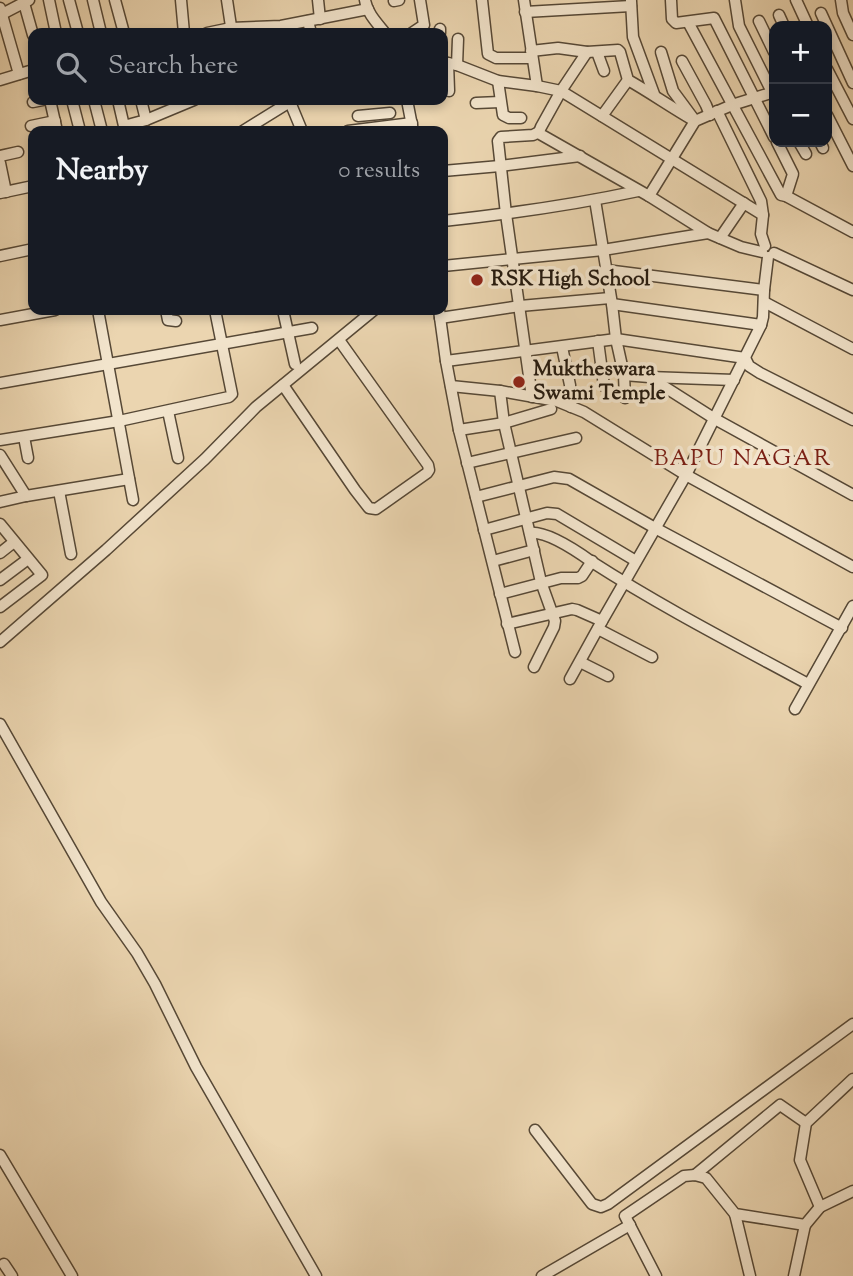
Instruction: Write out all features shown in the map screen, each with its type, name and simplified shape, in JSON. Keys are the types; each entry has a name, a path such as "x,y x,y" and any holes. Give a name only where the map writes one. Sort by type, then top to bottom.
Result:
{"street":[{"path":"49,0 55,28"},
{"path":"69,0 77,28"},
{"path":"93,0 100,28"},
{"path":"117,0 123,28"},
{"path":"181,0 184,28"},
{"path":"227,0 232,28"},
{"path":"318,0 320,19"},
{"path":"419,0 424,25 419,28"},
{"path":"482,0 488,54 496,58 558,48 592,52 619,51 628,79 695,121"},
{"path":"524,0 537,86"},
{"path":"671,0 673,21 678,23 714,18 769,127"},
{"path":"735,0 739,26 769,84"},
{"path":"796,0 806,21"},
{"path":"841,0 843,13 853,35"},
{"path":"19,74 1,11 27,2 32,28"},
{"path":"525,12 631,3 633,37 654,94"},
{"path":"289,28 366,5 382,28"},
{"path":"821,13 849,67 853,83"},
{"path":"779,15 782,21"},
{"path":"309,21 310,28"},
{"path":"759,21 769,42"},
{"path":"688,22 781,195 853,232"},
{"path":"449,91 449,63 458,38"},
{"path":"592,52 604,71"},
{"path":"533,397 506,214 498,139 539,132 561,91 592,52"},
{"path":"661,52 673,91 695,121"},
{"path":"570,679 686,475 763,317 767,252 761,234 761,201 682,61"},
{"path":"449,63 498,81 561,91 763,215"},
{"path":"0,80 28,71"},
{"path":"602,116 628,79"},
{"path":"832,80 853,119"},
{"path":"498,81 502,115 521,118"},
{"path":"649,196 695,121 732,105 769,94"},
{"path":"476,103 500,102"},
{"path":"31,126 56,126 51,105"},
{"path":"73,105 79,126"},
{"path":"95,105 101,126"},
{"path":"118,105 124,126 182,105"},
{"path":"142,105 146,120"},
{"path":"251,126 285,105"},
{"path":"292,105 300,126"},
{"path":"389,105 392,126"},
{"path":"408,105 410,126"},
{"path":"358,116 390,113"},
{"path":"832,125 853,166"},
{"path":"539,132 708,233 741,247 767,252 853,290"},
{"path":"779,147 793,174 786,196"},
{"path":"802,147 806,154"},
{"path":"0,156 18,152"},
{"path":"448,171 580,156"},
{"path":"0,163 3,192 28,187"},
{"path":"448,220 506,214 638,191"},
{"path":"595,200 624,375 625,398"},
{"path":"720,238 744,203"},
{"path":"448,266 603,250 708,233"},
{"path":"0,256 28,250"},
{"path":"606,270 764,290"},
{"path":"448,313 611,301 761,325"},
{"path":"764,302 853,349"},
{"path":"0,320 28,315"},
{"path":"99,315 133,500"},
{"path":"167,315 168,320 176,320"},
{"path":"0,440 119,421 223,399 232,394 216,315"},
{"path":"284,315 295,364"},
{"path":"0,642 106,550 205,459 256,407 368,315"},
{"path":"440,315 459,430 515,652"},
{"path":"0,383 312,328"},
{"path":"446,361 616,338 745,358"},
{"path":"284,385 369,508 376,509 427,472 428,465 339,340"},
{"path":"598,341 604,386"},
{"path":"562,347 570,385 571,407"},
{"path":"745,358 749,366 760,373 853,420"},
{"path":"624,375 734,380"},
{"path":"649,377 715,419 853,495"},
{"path":"451,386 557,401 584,412 686,475 853,567"},
{"path":"500,391 504,423 541,582 555,621 534,667"},
{"path":"459,430 504,423 551,409"},
{"path":"168,411 178,458"},
{"path":"24,436 28,458"},
{"path":"467,463 576,438"},
{"path":"0,455 26,496"},
{"path":"476,496 554,477 569,479 842,628"},
{"path":"2,499 129,479"},
{"path":"59,491 71,554"},
{"path":"484,530 547,513 557,514 636,561"},
{"path":"0,607 42,575 1,527"},
{"path":"530,533 545,535 808,684"},
{"path":"0,553 14,542"},
{"path":"493,561 534,550"},
{"path":"0,580 28,559"},
{"path":"500,594 541,582 578,578 592,561"},
{"path":"795,709 853,606"},
{"path":"508,624 577,610 652,657"},
{"path":"580,662 608,676"},
{"path":"0,724 101,902 155,984 196,1067 316,1276"},
{"path":"535,1130 592,1205 601,1207 853,1024"},
{"path":"820,1207 800,1160 806,1123 853,1079"},
{"path":"695,1175 780,1105 806,1123"},
{"path":"0,1155 72,1276"},
{"path":"542,1276 628,1221 684,1176 695,1175 706,1178 735,1214 750,1276"},
{"path":"794,1276 805,1225 820,1207 853,1191"},
{"path":"614,1200 628,1221 653,1275"},
{"path":"735,1214 805,1225"},
{"path":"5,1263 12,1276"}],"place":[{"name":"RSK High School","path":"477,280"},
{"name":"Muktheswara Swami Temple","path":"519,382"}],"district":[{"name":"BAPU NAGAR","path":"743,459"}]}
